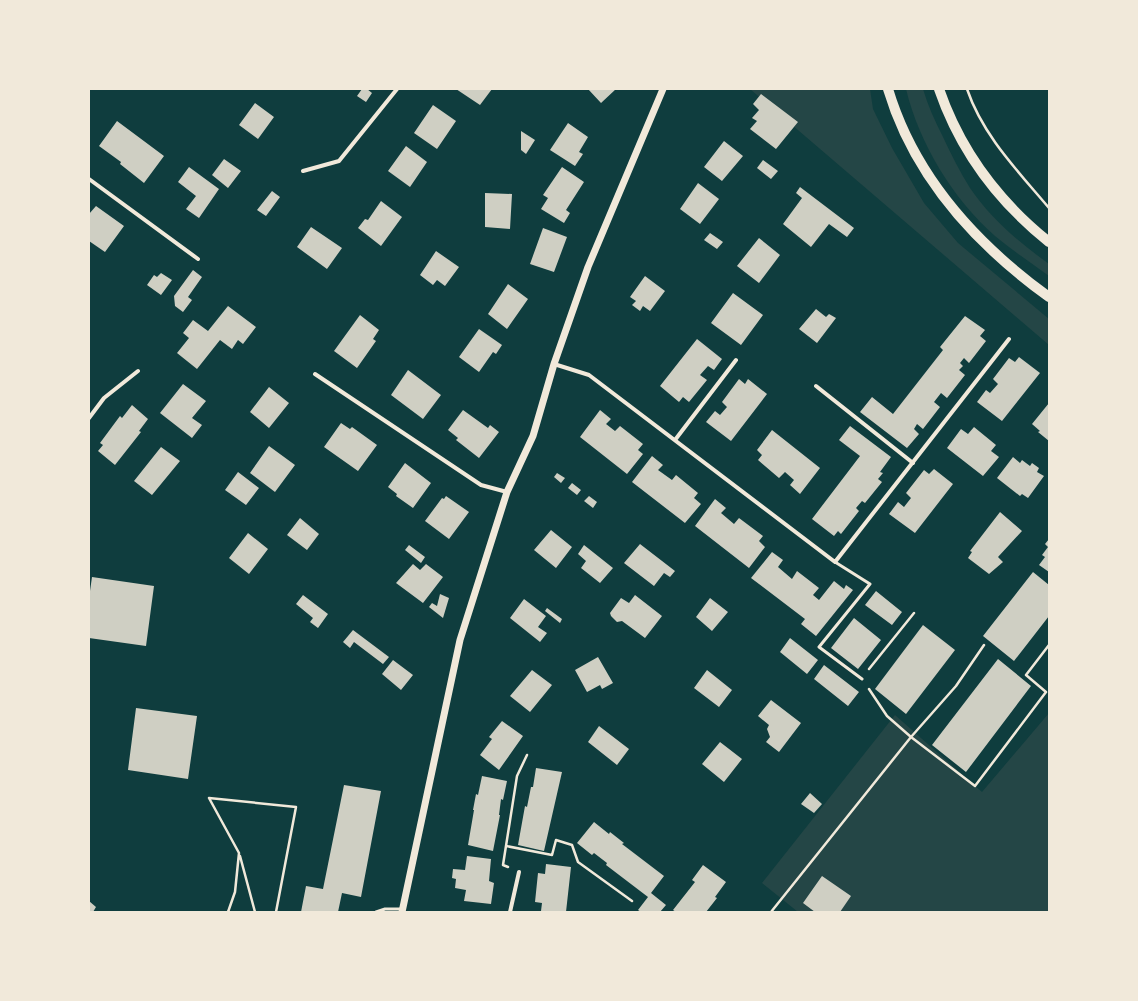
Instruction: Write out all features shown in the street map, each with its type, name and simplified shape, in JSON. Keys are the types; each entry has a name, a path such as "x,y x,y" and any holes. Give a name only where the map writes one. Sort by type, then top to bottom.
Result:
{"main road":[{"path":"888,89 895,111 920,163 959,216 977,236 1005,262 1049,297"},
{"path":"940,89 964,143 990,183 1013,210 1049,242"}],"street":[{"path":"303,171 339,161 397,89"},
{"path":"402,911 460,640 507,492 533,436 554,364 588,267 663,89"},
{"path":"89,179 198,259"},
{"path":"554,364 589,375 835,562 1009,340"},
{"path":"675,440 736,360"},
{"path":"89,418 104,398 138,371"},
{"path":"315,374 481,486 507,492"},
{"path":"816,386 913,463"},
{"path":"510,912 519,872"}],"lane":[{"path":"835,562 870,584 819,647 862,679"},
{"path":"376,912 385,909 402,911"}],"path":[{"path":"967,89 972,104 996,146 1049,208"},
{"path":"914,613 862,679 887,716 911,738 975,786 1046,692 1026,675 1049,645"},
{"path":"771,912 911,738 956,686 984,645"},
{"path":"519,872 502,865 517,776 527,755"},
{"path":"255,912 239,853 209,798 296,807 276,912"},
{"path":"506,846 552,854 556,840 572,844 578,862 632,901"},
{"path":"228,912 235,892 239,853"}],"shaded area":[{"path":"750,89 870,89 873,109 892,148 924,203 958,243 1049,319 1049,345"},
{"path":"906,89 923,89 937,125 970,188 987,210 1006,230 1049,264 1049,276 995,236 965,205 940,169 919,130"},
{"path":"1049,713 1049,912 798,912 762,883 895,715 982,792"}],"building":[{"path":"362,89 367,89 372,93 366,102 357,96"},
{"path":"456,89 492,89 480,105"},
{"path":"588,89 616,89 601,103"},
{"path":"761,94 798,122 776,149 750,129 757,121 752,118 759,110 753,104"},
{"path":"255,103 274,117 258,139 239,125"},
{"path":"433,105 456,121 437,149 414,133"},
{"path":"117,121 164,156 144,183 120,164 121,162 99,146"},
{"path":"568,123 588,137 579,152 583,154 575,166 550,150"},
{"path":"521,131 535,140 526,154 521,150"},
{"path":"724,141 743,156 722,181 704,167"},
{"path":"406,146 427,162 410,187 388,171"},
{"path":"224,159 241,171 228,188 212,175"},
{"path":"763,160 778,171 771,179 757,168"},
{"path":"189,167 219,189 199,218 186,209 196,196 178,182"},
{"path":"562,167 584,182 566,210 570,213 564,223 541,209 548,198 543,195"},
{"path":"698,183 719,199 700,224 680,209"},
{"path":"800,187 854,228 847,237 829,224 811,247 783,224 802,198 796,193"},
{"path":"272,191 280,197 266,216 257,210"},
{"path":"485,193 512,194 510,229 485,227"},
{"path":"381,201 402,217 381,246 358,228 365,219 368,220"},
{"path":"96,206 124,226 105,252 89,241 89,214"},
{"path":"311,227 342,248 327,269 297,247"},
{"path":"543,228 567,237 554,272 530,264"},
{"path":"710,233 723,242 717,249 704,240"},
{"path":"759,238 780,255 759,283 737,266"},
{"path":"436,251 459,267 445,286 437,280 433,285 420,275"},
{"path":"193,270 202,277 188,297 192,300 183,312 175,306 174,296"},
{"path":"161,273 172,280 161,295 147,285 154,275 157,277"},
{"path":"645,276 665,291 650,311 643,306 640,311 632,305 636,301 630,297"},
{"path":"508,284 528,299 507,329 488,314"},
{"path":"733,293 763,315 741,345 711,323"},
{"path":"228,306 256,327 243,344 238,340 232,349 220,340 197,369 177,353 189,338 183,333 193,320 208,331"},
{"path":"816,309 826,317 829,314 836,318 817,343 799,329"},
{"path":"360,315 379,330 373,339 376,341 357,368 334,351"},
{"path":"965,316 985,330 980,336 986,341 969,363 964,358 960,363 963,366 959,370 965,375 947,398 941,393 934,402 940,407 923,429 917,424 914,429 919,434 907,448 860,412 872,397 893,414 943,350 940,347"},
{"path":"479,329 502,345 496,354 493,352 479,372 459,357"},
{"path":"697,339 722,359 714,370 708,366 700,375 707,380 689,402 683,397 679,402 660,386"},
{"path":"1019,357 1040,373 1002,421 977,402 986,390 990,393 998,384 993,379 1009,358 1015,362"},
{"path":"408,370 441,395 423,419 391,395"},
{"path":"739,379 745,384 748,379 767,394 731,441 706,422 715,411 720,415 727,407 722,402"},
{"path":"183,384 206,401 192,418 202,425 192,438 160,413"},
{"path":"269,387 289,403 269,428 250,412"},
{"path":"1049,403 1049,441 1038,432 1040,431 1032,424"},
{"path":"132,405 148,419 139,431 141,432 115,465 98,451 103,445 100,443 120,416 122,418"},
{"path":"463,410 488,428 490,425 499,432 479,458 456,440 458,438 448,430"},
{"path":"600,410 611,419 606,424 615,431 620,426 643,444 638,450 643,454 627,474 580,437"},
{"path":"341,423 350,429 352,427 377,445 358,471 324,447"},
{"path":"850,426 891,457 880,472 883,473 878,479 882,482 865,503 862,501 856,508 859,511 841,534 838,531 834,536 812,519 860,456 839,440"},
{"path":"974,427 996,445 991,451 999,457 983,476 947,448 961,429 968,434"},
{"path":"772,430 820,468 800,494 790,485 794,480 785,472 779,478 758,460 762,455 757,450"},
{"path":"269,446 295,465 275,492 250,473"},
{"path":"161,447 180,461 152,495 134,481"},
{"path":"652,456 663,465 658,470 672,480 676,475 698,493 694,498 701,504 685,523 632,482"},
{"path":"1013,457 1020,463 1022,460 1030,466 1032,463 1039,468 1037,472 1044,476 1028,498 1022,494 1020,496 997,478"},
{"path":"405,463 431,483 413,508 396,496 397,494 388,487"},
{"path":"934,469 953,484 915,533 889,514 898,502 904,507 911,498 906,493 924,470 929,474"},
{"path":"238,472 259,488 246,505 225,490"},
{"path":"557,473 565,478 561,483 554,477"},
{"path":"572,483 581,490 577,495 568,488"},
{"path":"446,496 469,512 449,539 425,521 442,498 444,499"},
{"path":"589,496 597,502 593,508 584,501"},
{"path":"715,499 726,508 721,513 734,524 739,518 763,536 759,541 765,547 749,568 695,526"},
{"path":"1000,512 1022,531 998,557 1003,562 989,574 968,558 972,552 970,551"},
{"path":"300,518 319,534 307,550 287,535"},
{"path":"551,530 572,547 556,568 534,550"},
{"path":"248,533 268,549 249,574 229,558"},
{"path":"1049,539 1049,572 1039,565 1045,557 1042,555 1048,547 1045,544"},
{"path":"640,544 675,571 670,577 664,573 654,586 624,563"},
{"path":"409,545 425,557 421,563 405,550"},
{"path":"584,545 613,568 600,583 581,568 586,561 578,554"},
{"path":"772,552 783,560 778,567 792,579 797,571 819,588 813,595 819,600 834,581 844,589 846,585 853,590 816,636 801,624 805,619 751,578"},
{"path":"413,564 420,570 426,564 443,577 423,603 396,583"},
{"path":"1033,572 1049,585 1049,616 1014,661 983,636"},
{"path":"92,577 154,586 146,646 89,638 89,598"},
{"path":"876,591 902,612 892,625 865,605"},
{"path":"440,594 449,598 443,618 429,607 432,603 437,606"},
{"path":"303,595 328,614 318,628 310,622 313,618 296,604"},
{"path":"635,595 662,616 645,638 622,621 617,622 610,613 621,598 629,603"},
{"path":"710,598 728,612 712,631 696,617"},
{"path":"524,599 546,616 538,627 547,633 540,642 510,618"},
{"path":"547,608 562,619 560,623 545,611"},
{"path":"854,618 881,640 858,669 831,648"},
{"path":"923,625 955,650 906,714 875,689"},
{"path":"353,630 389,657 383,664 354,642 350,648 343,642"},
{"path":"790,638 818,660 807,674 780,652"},
{"path":"598,657 613,683 602,689 600,685 587,692 575,670"},
{"path":"998,659 1031,686 966,772 932,745"},
{"path":"393,660 413,675 401,690 382,674"},
{"path":"824,665 859,692 848,706 814,679"},
{"path":"532,670 552,685 530,712 510,696"},
{"path":"707,670 732,690 719,707 694,688"},
{"path":"771,700 801,723 779,752 766,742 770,737 767,729 769,725 758,716"},
{"path":"136,708 197,716 188,779 128,770"},
{"path":"502,721 523,736 499,770 480,755 492,739 489,737"},
{"path":"599,726 629,749 617,765 588,742"},
{"path":"720,742 742,759 724,782 702,764"},
{"path":"536,768 562,772 544,851 518,845 525,806 527,807 531,787 533,787"},
{"path":"482,776 507,781 503,800 501,799 500,815 493,851 468,845 476,794 478,795"},
{"path":"344,785 381,791 361,897 342,893 338,912 301,912 306,886 323,889"},
{"path":"810,793 822,804 814,813 801,804"},
{"path":"594,822 609,834 610,832 624,843 622,844 664,876 651,893 666,905 660,912 641,912 638,910 648,897 606,865 607,863 594,853 592,855 577,843"},
{"path":"467,856 491,859 489,881 494,883 491,904 464,901 466,890 455,888 456,879 452,878 453,869 465,870"},
{"path":"546,864 571,867 566,912 541,911 542,903 535,902 538,873 545,874"},
{"path":"703,865 726,882 715,897 717,898 706,912 676,912 673,910 695,882 692,880"},
{"path":"822,876 851,896 840,912 815,912 803,903"},
{"path":"89,901 96,907 93,912 89,912"}]}
